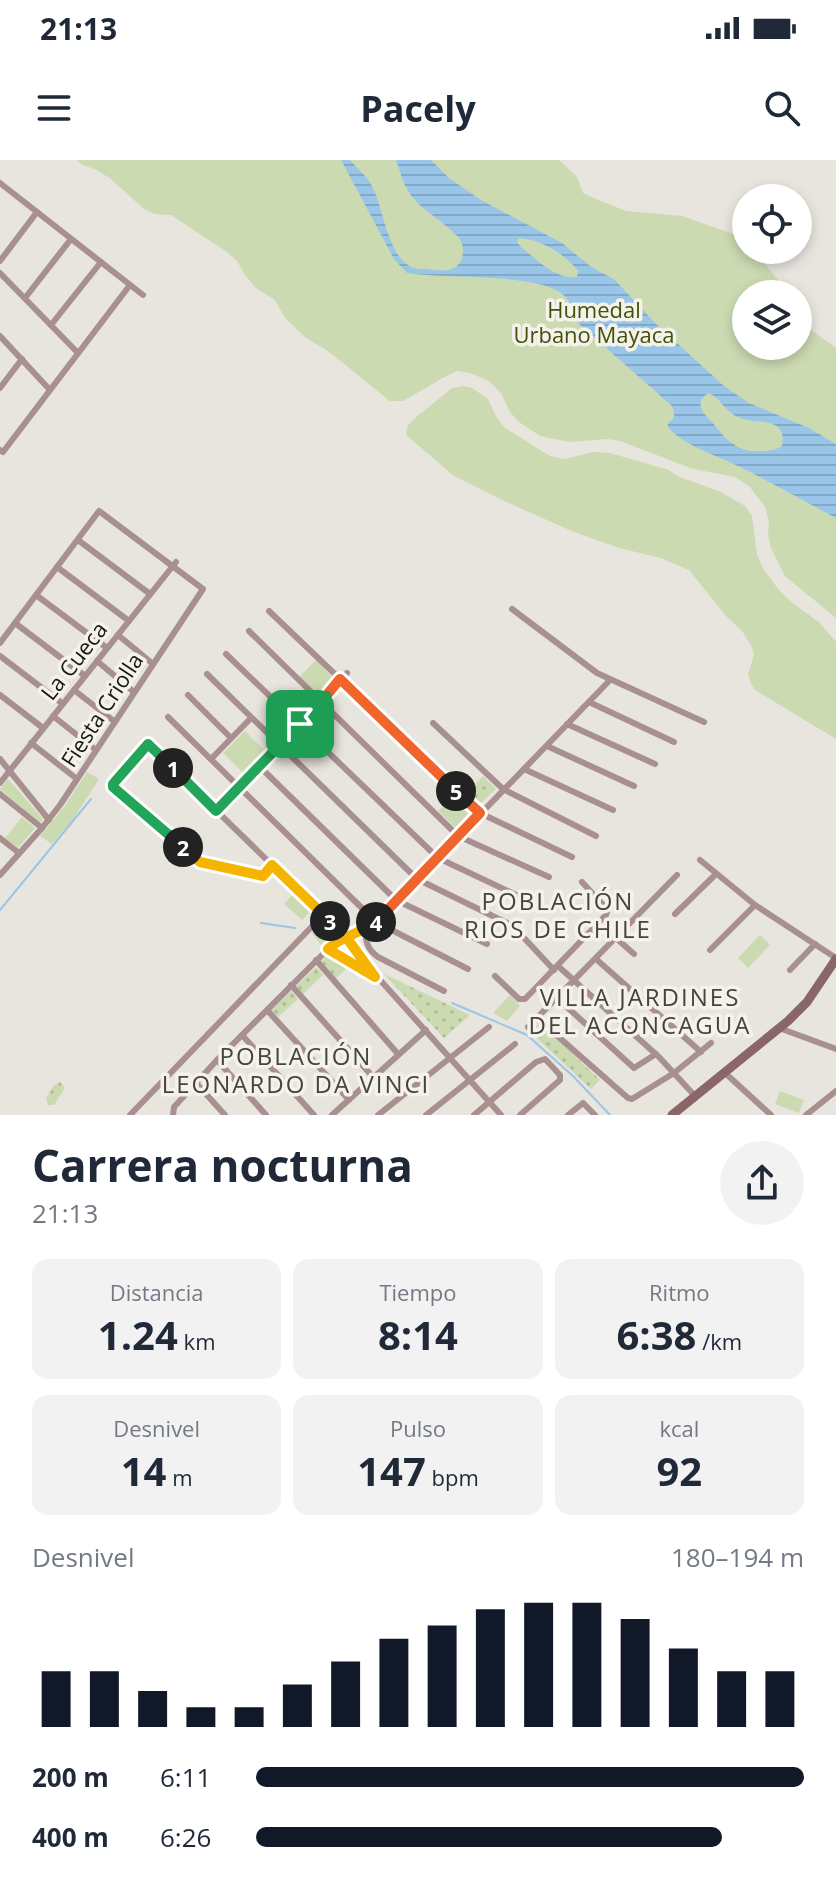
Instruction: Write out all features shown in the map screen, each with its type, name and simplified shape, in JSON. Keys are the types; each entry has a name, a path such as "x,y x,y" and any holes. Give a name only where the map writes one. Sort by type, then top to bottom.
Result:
{"street":[{"path":"0,195 2,185 143,295"},
{"path":"0,261 37,212"},
{"path":"25,298 71,239"},
{"path":"51,325 101,262"},
{"path":"0,273 78,353"},
{"path":"2,451 130,285"},
{"path":"0,336 50,390"},
{"path":"0,388 22,359"},
{"path":"0,643 99,511 174,564"},
{"path":"78,540 150,594"},
{"name":"La Cueca","path":"0,783 174,564"},
{"name":"Fiesta Criolla","path":"0,875 49,820 203,589 174,564"},
{"path":"57,567 129,621"},
{"path":"36,595 107,648"},
{"path":"512,609 597,673 704,722"},
{"path":"269,611 480,813 572,857"},
{"path":"15,623 85,676"},
{"path":"249,631 458,836 549,877"},
{"path":"118,635 153,664"},
{"path":"226,654 438,858 529,901"},
{"path":"0,656 63,704"},
{"path":"97,661 134,692"},
{"path":"216,811 347,673"},
{"path":"207,674 417,879 507,923"},
{"path":"173,1115 174,1107 217,1060 316,960 337,941 376,922 610,680"},
{"path":"74,690 115,722"},
{"path":"0,695 43,728"},
{"path":"188,695 231,738"},
{"path":"589,702 674,742"},
{"path":"53,716 96,750"},
{"path":"168,717 376,922 468,969"},
{"path":"211,759 251,718"},
{"path":"433,723 503,789 596,836"},
{"path":"567,724 655,764"},
{"path":"31,743 77,779"},
{"path":"272,865 263,876 200,862 113,784 148,744 346,937 375,977 501,1115"},
{"path":"547,746 634,786"},
{"path":"0,759 49,820"},
{"path":"259,766 396,900 487,944"},
{"path":"524,769 613,810"},
{"path":"0,794 42,828"},
{"path":"0,838 19,853"},
{"path":"672,1115 807,1002 832,975 836,958 755,905 700,860"},
{"path":"675,914 716,874"},
{"path":"528,1027 677,875"},
{"path":"495,976 523,1000 556,968 607,912 582,882"},
{"path":"710,950 755,905"},
{"path":"130,1115 323,915"},
{"path":"365,930 367,945 378,957 444,991"},
{"path":"616,938 634,954"},
{"path":"525,939 656,1054 695,1096"},
{"path":"790,970 815,944"},
{"path":"328,949 375,977"},
{"path":"596,959 701,1052"},
{"path":"316,960 398,1054"},
{"path":"291,985 373,1077"},
{"path":"557,998 634,1068 656,1054"},
{"path":"267,1010 349,1100"},
{"path":"537,1018 632,1099 674,1073 711,1043"},
{"path":"378,1115 489,1027"},
{"path":"779,1028 836,1049"},
{"path":"332,1115 426,1030"},
{"path":"242,1035 314,1115"},
{"path":"426,1115 515,1044"},
{"path":"217,1060 266,1115"},
{"path":"474,1115 536,1062 547,1060 560,1075 560,1080 520,1115"},
{"path":"724,1072 771,1115"},
{"path":"196,1083 225,1115"},
{"path":"806,1115 836,1091"},
{"path":"568,1115 583,1103 595,1115"}],"green space":[{"name":"Humedal Urbano Mayaca","path":"77,160 559,160 577,177 583,193 591,197 626,211 682,216 732,234 732,264 765,264 778,280 732,280 732,360 812,360 812,331 836,348 836,618 785,576 771,548 765,507 749,486 735,477 693,469 620,441 569,442 540,436 519,422 501,393 489,381 470,373 457,371 403,401 390,401 328,351 306,338 285,318 275,300 256,288 227,252 171,215 154,214 144,209 111,179"},
{"name":"Humedal Urbano Mayaca","path":"463,386 488,399 505,428 550,456 565,459 593,452 610,453 669,470 745,506 752,516 757,555 764,570 790,601 820,623 836,642 836,739 755,690 748,674 754,655 751,645 689,570 661,558 619,548 574,532 504,501 454,476 407,436 408,425 415,418 452,388"},
{"path":"316,660 335,680 319,699 298,678"},
{"path":"245,731 265,751 243,773 223,753"},
{"path":"87,772 99,779 72,821 52,844 40,836"},
{"path":"483,776 496,789 480,804 468,791"},
{"path":"8,779 43,819 40,823 0,789"},
{"path":"451,792 473,813 458,830 438,811"},
{"path":"22,817 35,828 18,848 5,838"},
{"path":"294,893 311,910 302,920 284,904"},
{"path":"325,919 340,932 323,948 312,933"},
{"path":"760,935 770,945 748,968 738,958"},
{"path":"329,954 349,966 335,979 320,962"},
{"path":"316,967 323,975 303,994 296,986"},
{"path":"384,974 470,1015 444,1038"},
{"path":"291,991 298,999 278,1017 271,1010"},
{"path":"510,995 520,1006 507,1021 493,1013"},
{"path":"539,1022 600,1080 591,1089 530,1032"},
{"path":"60,1082 65,1088 54,1105 48,1105 46,1098 54,1085"},
{"path":"780,1091 804,1100 799,1113 775,1104"}],"water":[{"path":"341,160 350,160 371,183 396,251 412,267 450,269 459,264 463,247 446,225 411,195 396,160 431,160 449,178 481,200 562,243 590,266 615,280 656,324 724,386 749,403 809,428 836,444 836,518 675,434 668,427 674,416 672,406 580,325 568,300 561,293 530,282 510,279 407,273 394,259","holes":["519,238 535,241 559,253 578,271 577,277 547,268 521,247 517,242","709,393 734,415 774,425 782,436 782,446 774,450 749,451 729,441 701,408 702,399"]}],"waterway":[{"path":"0,910 91,799"},
{"path":"261,923 295,928"},
{"path":"452,1003 527,1035 573,1076 610,1115"}],"district":[{"name":"POBLACIÓN RIOS DE CHILE","path":"558,916"},
{"name":"VILLA JARDINES DEL ACONCAGUA","path":"640,1012"},
{"name":"POBLACIÓN LEONARDO DA VINCI","path":"296,1071"}],"route":[{"path":"300,724 216,811 148,744 113,787 200,862 263,876 272,865 346,937 375,977 328,949 337,941 346,937 365,930 376,922 480,813 340,679 300,724"}]}
